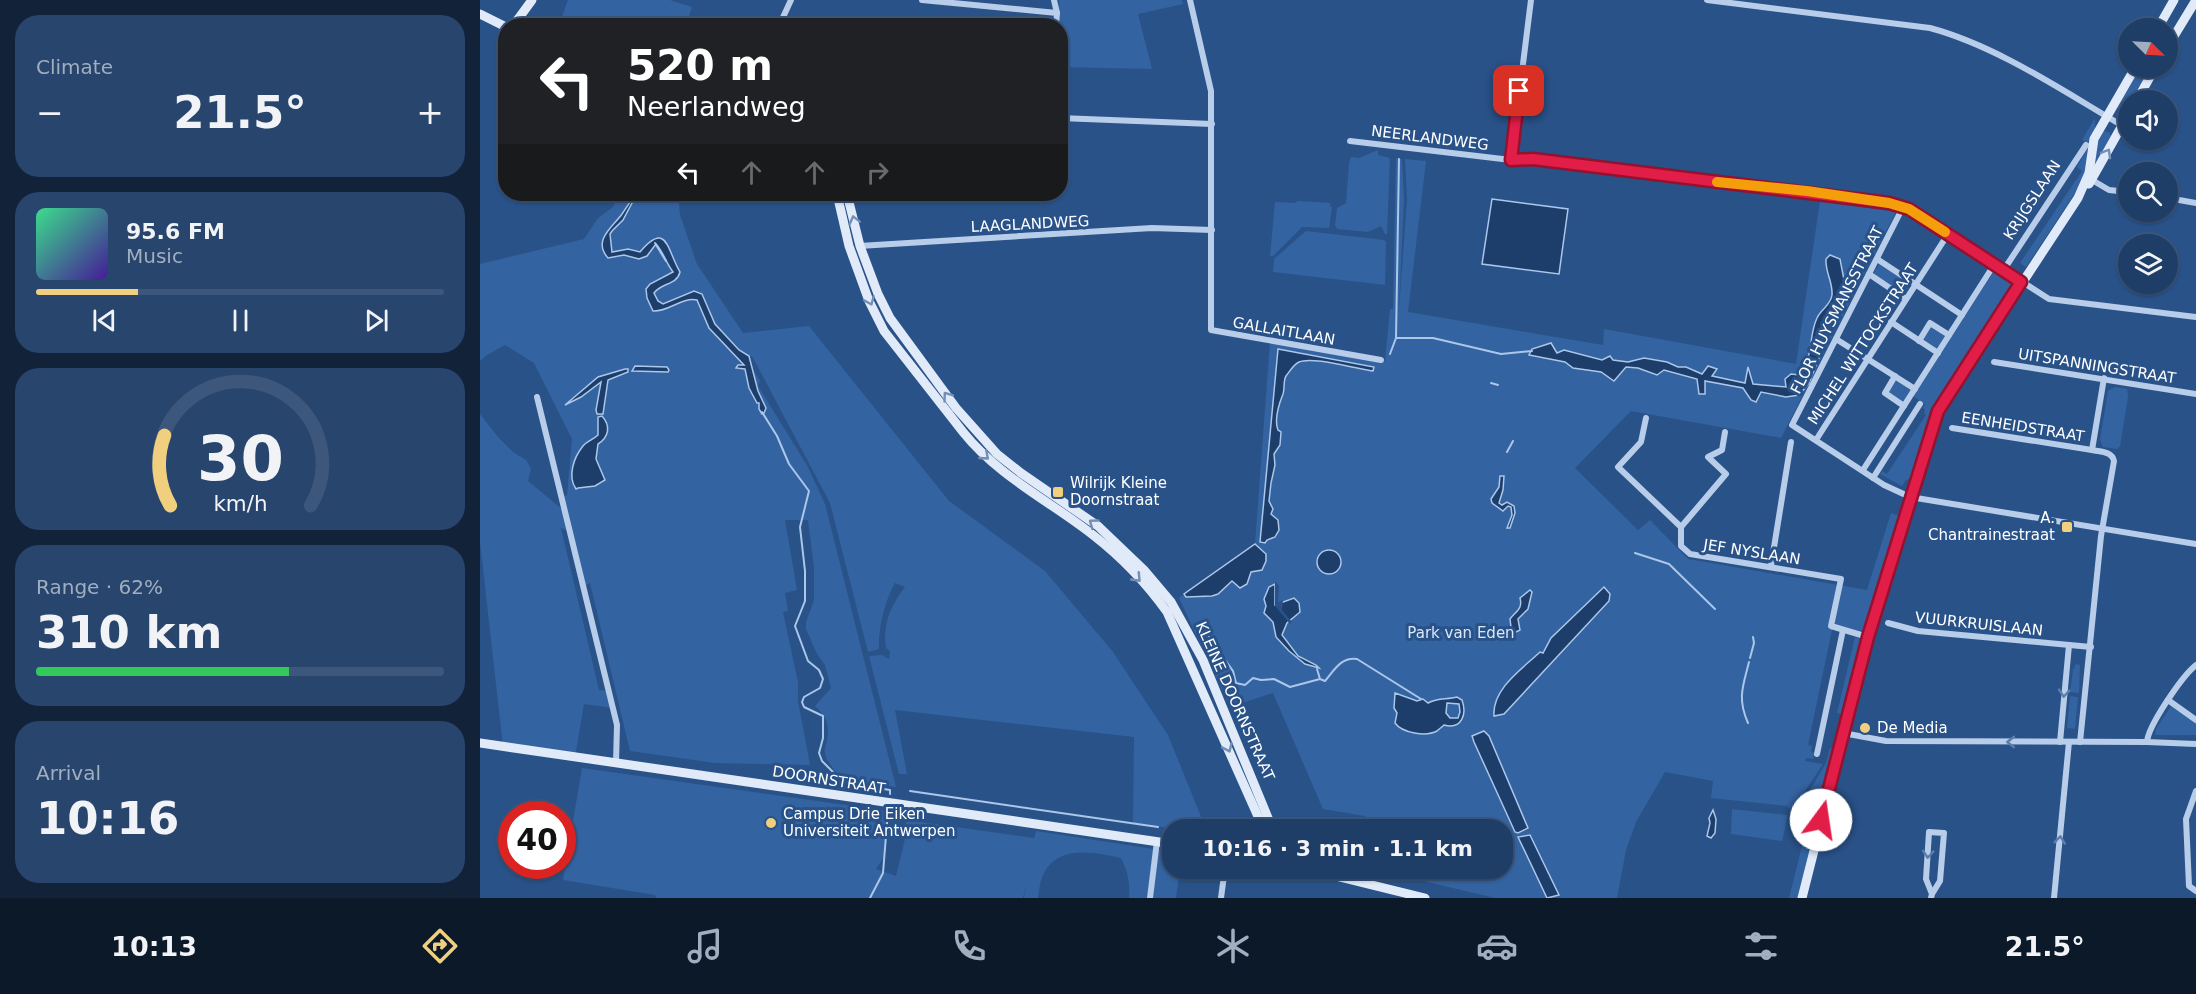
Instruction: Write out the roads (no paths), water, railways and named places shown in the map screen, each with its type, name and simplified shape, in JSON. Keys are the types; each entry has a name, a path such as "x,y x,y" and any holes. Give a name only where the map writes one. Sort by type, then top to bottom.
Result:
{"street":[{"path":"519,18 532,0"},
{"path":"783,18 791,0"},
{"path":"922,0 1057,14"},
{"path":"1054,0 1057,18"},
{"path":"1190,0 1211,91 1212,230"},
{"path":"1511,160 1531,0"},
{"path":"1707,0 1930,28 1959,36 2007,60 2118,123"},
{"path":"2164,18 2174,0"},
{"path":"2178,30 2194,5 2182,0"},
{"path":"480,14 498,23"},
{"path":"2078,198 2089,173 2094,139 2129,78"},
{"path":"1068,118 1212,124"},
{"path":"1802,898 1868,637 1938,411 2021,282 2092,180 2118,135"},
{"name":"NEERLANDWEG","path":"1350,141 1511,160 1533,159 1682,179 1867,199 1909,209 2042,296 2054,300 2196,317"},
{"name":"KRIJGSLAAN","path":"1863,471 1992,268 2000,269 2086,145"},
{"path":"2092,180 2109,190 2118,191"},
{"path":"2178,200 2196,203"},
{"name":"KLEINE DOORNSTRAAT","path":"839,201 849,246 890,318 978,434 997,454 1021,473 1098,526 1150,576 1172,602 1203,660 1268,819"},
{"name":"KLEINE DOORNSTRAAT","path":"849,201 867,279 884,331 975,448 1004,473 1093,535 1158,601 1178,635 1259,819"},
{"name":"FLOR HUYSMANSSTRAAT","path":"1816,440 1792,425 1903,207"},
{"name":"LAAGLANDWEG","path":"849,246 1152,228 1212,230"},
{"name":"GALLAITLAAN","path":"1212,230 1211,330 1381,360"},
{"name":"MICHEL WITTOCKSTRAAT","path":"1874,478 1816,440 1948,234"},
{"path":"1876,259 1962,315"},
{"path":"1869,274 1906,299"},
{"path":"1891,322 1938,353"},
{"path":"1919,341 1930,323 1949,335"},
{"path":"1836,339 1915,389"},
{"name":"UITSPANNINGSTRAAT","path":"1994,362 2196,394"},
{"path":"1895,376 1885,393 1904,406"},
{"path":"2080,742 2102,528 2114,461 2110,454 2092,450 2104,378"},
{"path":"537,396 617,725 616,763"},
{"path":"1920,404 1874,478 1910,496 2196,544"},
{"path":"1646,418 1641,442 1618,467 1681,526 1726,474 1708,457 1722,450 1725,432"},
{"name":"EENHEIDSTRAAT","path":"1952,428 2092,450"},
{"path":"1771,566 1791,442"},
{"name":"JEF NYSLAAN","path":"1681,526 1681,546 1690,554 1841,579 1831,626 1843,630"},
{"name":"VUURKRUISLAAN","path":"1888,623 1918,631 2091,647"},
{"path":"1817,754 1843,630 1868,637"},
{"path":"2060,742 2069,645"},
{"path":"2147,742 2148,734 2168,700 2196,665"},
{"path":"2168,700 2196,720"},
{"path":"1843,733 1886,741 2196,744"},
{"path":"2054,898 2069,742"},
{"name":"DOORNSTRAAT","path":"480,743 887,804 1162,842"},
{"path":"2196,791 2186,819 2189,886 2196,891"},
{"path":"1929,832 1944,833 1940,881 1932,896 1926,879 1929,832"},
{"path":"1150,898 1157,841"},
{"path":"1221,898 1224,879"},
{"path":"1348,879 1425,898"}],"waterway":[{"path":"1390,354 1396,338 1399,159"},
{"path":"655,243 666,261"},
{"path":"1396,338 1433,338 1501,354 1532,351"},
{"path":"1491,383 1498,385"},
{"path":"762,412 777,436 789,464 809,491 800,527 805,571 805,601 795,626 808,661 819,670 823,679 820,688 804,697 802,702 804,707 823,716 823,738 819,753 822,761 833,772 831,776 833,781 890,790 890,794"},
{"path":"1507,452 1513,441"},
{"path":"1635,553 1669,564 1715,609"},
{"path":"1209,637 1233,671 1236,683 1245,685 1253,678 1274,679 1290,687 1320,679"},
{"path":"1750,658 1754,643 1753,637"},
{"path":"1317,669 1320,679 1325,681 1342,662 1357,659 1421,699"},
{"path":"1748,723 1742,699 1749,662"},
{"path":"910,791 1158,827"},
{"path":"870,898 883,873 888,811"}],"place":[{"name":"Wilrijk Kleine Doornstraat","path":"1058,492"},
{"name":"A. Chantrainestraat","path":"2067,527"},
{"name":"De Media","path":"1865,728"},
{"name":"Campus Drie Eiken Universiteit Antwerpen","path":"771,823"}],"park label":[{"name":"Park van Eden","path":"1461,633"}]}
